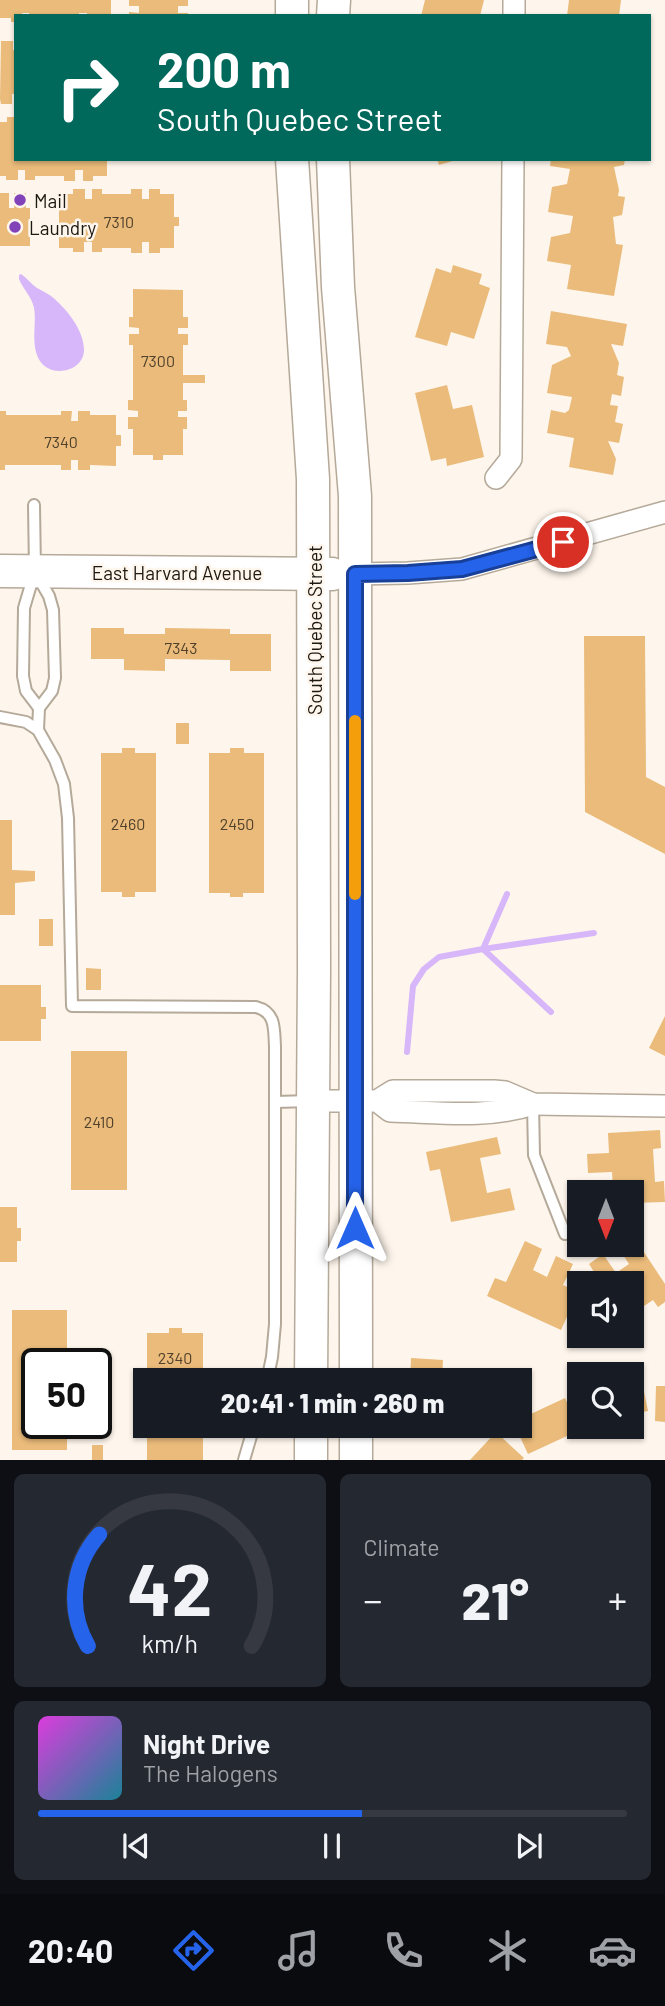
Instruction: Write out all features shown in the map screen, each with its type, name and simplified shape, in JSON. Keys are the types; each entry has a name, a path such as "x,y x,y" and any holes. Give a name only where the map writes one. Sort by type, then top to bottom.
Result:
{"main road":[{"name":"South Quebec Street","path":"292,161 313,479 311,1368"},
{"path":"333,161 338,287 355,496 366,1101 356,1368"},
{"name":"East Harvard Avenue","path":"0,571 355,574"},
{"path":"311,1438 311,1460"},
{"path":"356,1438 356,1460"}],"street":[{"path":"496,478 511,459 513,161"},
{"path":"355,574 462,569 665,512"},
{"path":"313,1101 366,1101 390,1111 493,1113 533,1104 665,1107"}],"lane":[{"path":"34,505 35,571 24,608 23,677 26,691 39,708"},
{"path":"35,571 51,602 54,627 54,687 39,708 38,730"},
{"path":"0,717 26,722 38,730 55,760 66,795 72,1006 243,1006 262,1008 270,1014 274,1030 275,1324 270,1368"},
{"path":"275,1102 313,1101"},
{"path":"533,1104 534,1155 565,1234"},
{"path":"244,1460 251,1438"},
{"path":"249,1446 256,1460"}],"shaded area":[{"path":"21,274 57,301 78,327 84,350 83,357 73,367 52,370 40,361 34,341 34,308 19,279"}],"building":[{"path":"0,0 111,0 111,14 22,13 14,14 14,22 11,22 11,18 0,18"},
{"path":"129,0 188,0 188,6 178,6 178,13 188,14 129,14 139,13 139,6 129,6"},
{"path":"425,0 484,0 480,14 422,14"},
{"path":"569,0 621,0 619,14 567,14"},
{"path":"1,41 13,41 12,104 1,104"},
{"path":"7,117 14,117 14,161 107,161 107,176 93,176 93,181 83,181 83,170 75,170 75,181 64,181 64,176 35,176 35,180 25,180 25,170 18,170 18,180 6,180 6,176 0,176 0,122 7,122"},
{"path":"551,161 625,161 624,165 614,167 618,196 625,197 622,215 613,217 616,244 623,245 614,296 567,289 571,265 547,261 551,237 570,233 573,216 548,212 552,187 567,184 570,169 550,166"},
{"path":"73,189 85,189 85,199 92,199 92,189 102,189 102,194 131,194 131,189 142,189 142,199 149,199 149,189 160,189 160,194 174,194 174,217 179,217 179,226 174,226 174,248 160,248 160,253 149,253 149,242 142,242 142,253 131,253 131,248 102,248 102,252 92,252 92,242 84,242 84,252 73,252 73,248 59,248 59,194 73,194"},
{"name":"Laundry","path":"0,193 9,193 9,208 14,208 14,193 26,193 26,208 30,208 30,246 0,246"},
{"path":"453,265 482,274 479,284 490,288 474,339 451,332 447,346 415,337 436,268 451,273"},
{"path":"133,289 183,290 183,317 188,317 188,328 178,328 178,334 188,334 188,345 183,345 183,375 205,375 205,383 183,383 183,400 187,400 187,411 178,411 178,417 187,417 187,429 183,429 183,455 163,455 163,460 153,460 153,455 133,455 133,429 128,429 128,417 138,417 138,411 128,410 128,400 133,400 133,345 129,345 129,334 139,334 139,328 129,327 129,317 133,317"},
{"path":"551,311 627,324 623,346 611,344 619,363 617,375 624,377 621,396 612,394 610,405 618,406 615,422 623,424 619,443 608,441 616,459 613,475 569,467 574,438 547,433 551,410 565,413 569,410 572,397 547,393 552,365 571,356 567,347 546,344"},
{"path":"447,385 453,409 472,405 484,457 447,466 446,458 431,461 415,393"},
{"path":"0,411 6,411 6,415 61,415 61,411 72,411 71,421 78,421 78,411 90,411 90,415 116,415 116,435 121,435 121,446 116,446 116,466 90,465 90,470 78,470 78,460 71,460 71,470 61,470 61,465 5,465 5,470 0,470"},
{"path":"91,628 124,628 124,634 165,634 165,628 230,629 230,634 271,634 271,671 230,671 230,660 165,659 165,671 124,670 124,659 91,659"},
{"path":"584,636 645,636 646,777 665,787 665,854 585,812"},
{"path":"176,723 189,723 189,744 176,744"},
{"path":"122,748 135,748 135,753 156,753 156,892 135,892 135,897 122,897 122,892 101,892 101,753 122,753"},
{"path":"230,748 244,748 244,753 264,753 264,893 243,893 243,897 230,897 230,893 209,893 209,753 230,753"},
{"path":"0,820 12,820 12,870 35,871 35,881 15,883 15,915 0,915"},
{"path":"39,919 53,919 53,946 39,946"},
{"path":"86,968 101,969 101,990 86,990"},
{"path":"0,985 41,985 41,1007 46,1007 46,1019 41,1019 41,1041 0,1041"},
{"path":"665,1016 665,1056 649,1048"},
{"path":"71,1051 127,1051 127,1190 71,1190"},
{"path":"660,1130 661,1148 653,1149 655,1182 664,1181 665,1202 644,1203 644,1180 612,1180 612,1172 588,1173 587,1154 609,1153 608,1133"},
{"path":"497,1137 501,1154 480,1158 487,1193 510,1188 515,1210 451,1222 440,1169 430,1171 426,1152"},
{"path":"0,1207 17,1207 17,1228 21,1228 21,1241 17,1241 17,1262 0,1262"},
{"path":"525,1241 542,1249 533,1270 547,1277 556,1256 573,1264 567,1271 563,1285 567,1287 567,1317 561,1330 487,1296 495,1278 506,1282"},
{"path":"644,1252 665,1284 665,1302 658,1307 653,1300 644,1306 644,1271 619,1271 629,1264 624,1257 644,1257"},
{"path":"599,1257 605,1257 615,1271 593,1271 589,1264"},
{"path":"12,1310 67,1310 67,1348 21,1348 21,1439 67,1439 67,1450 12,1450"},
{"path":"169,1328 182,1328 182,1333 203,1333 203,1368 147,1368 147,1333 169,1333"},
{"path":"411,1358 443,1360 443,1368 411,1368"},
{"path":"656,1386 665,1386 665,1422 655,1421"},
{"path":"644,1392 648,1411 644,1412"},
{"path":"565,1398 567,1436 528,1454 521,1438 532,1438 532,1413"},
{"path":"147,1438 203,1438 203,1460 147,1460"},
{"path":"490,1438 502,1438 524,1458 522,1460 470,1460"},
{"path":"92,1445 103,1445 103,1460 92,1460"}],"waterway":[{"path":"483,949 507,894"},
{"path":"407,1052 413,986 424,969 439,957 594,933"},
{"path":"483,949 551,1012"}],"slow traffic":[{"path":"355,721 355,894"}],"place":[{"name":"Mail","path":"20,200"},
{"name":"Laundry","path":"15,227"}],"route":[{"path":"355,1228 355,574 462,569 563,542"}]}
